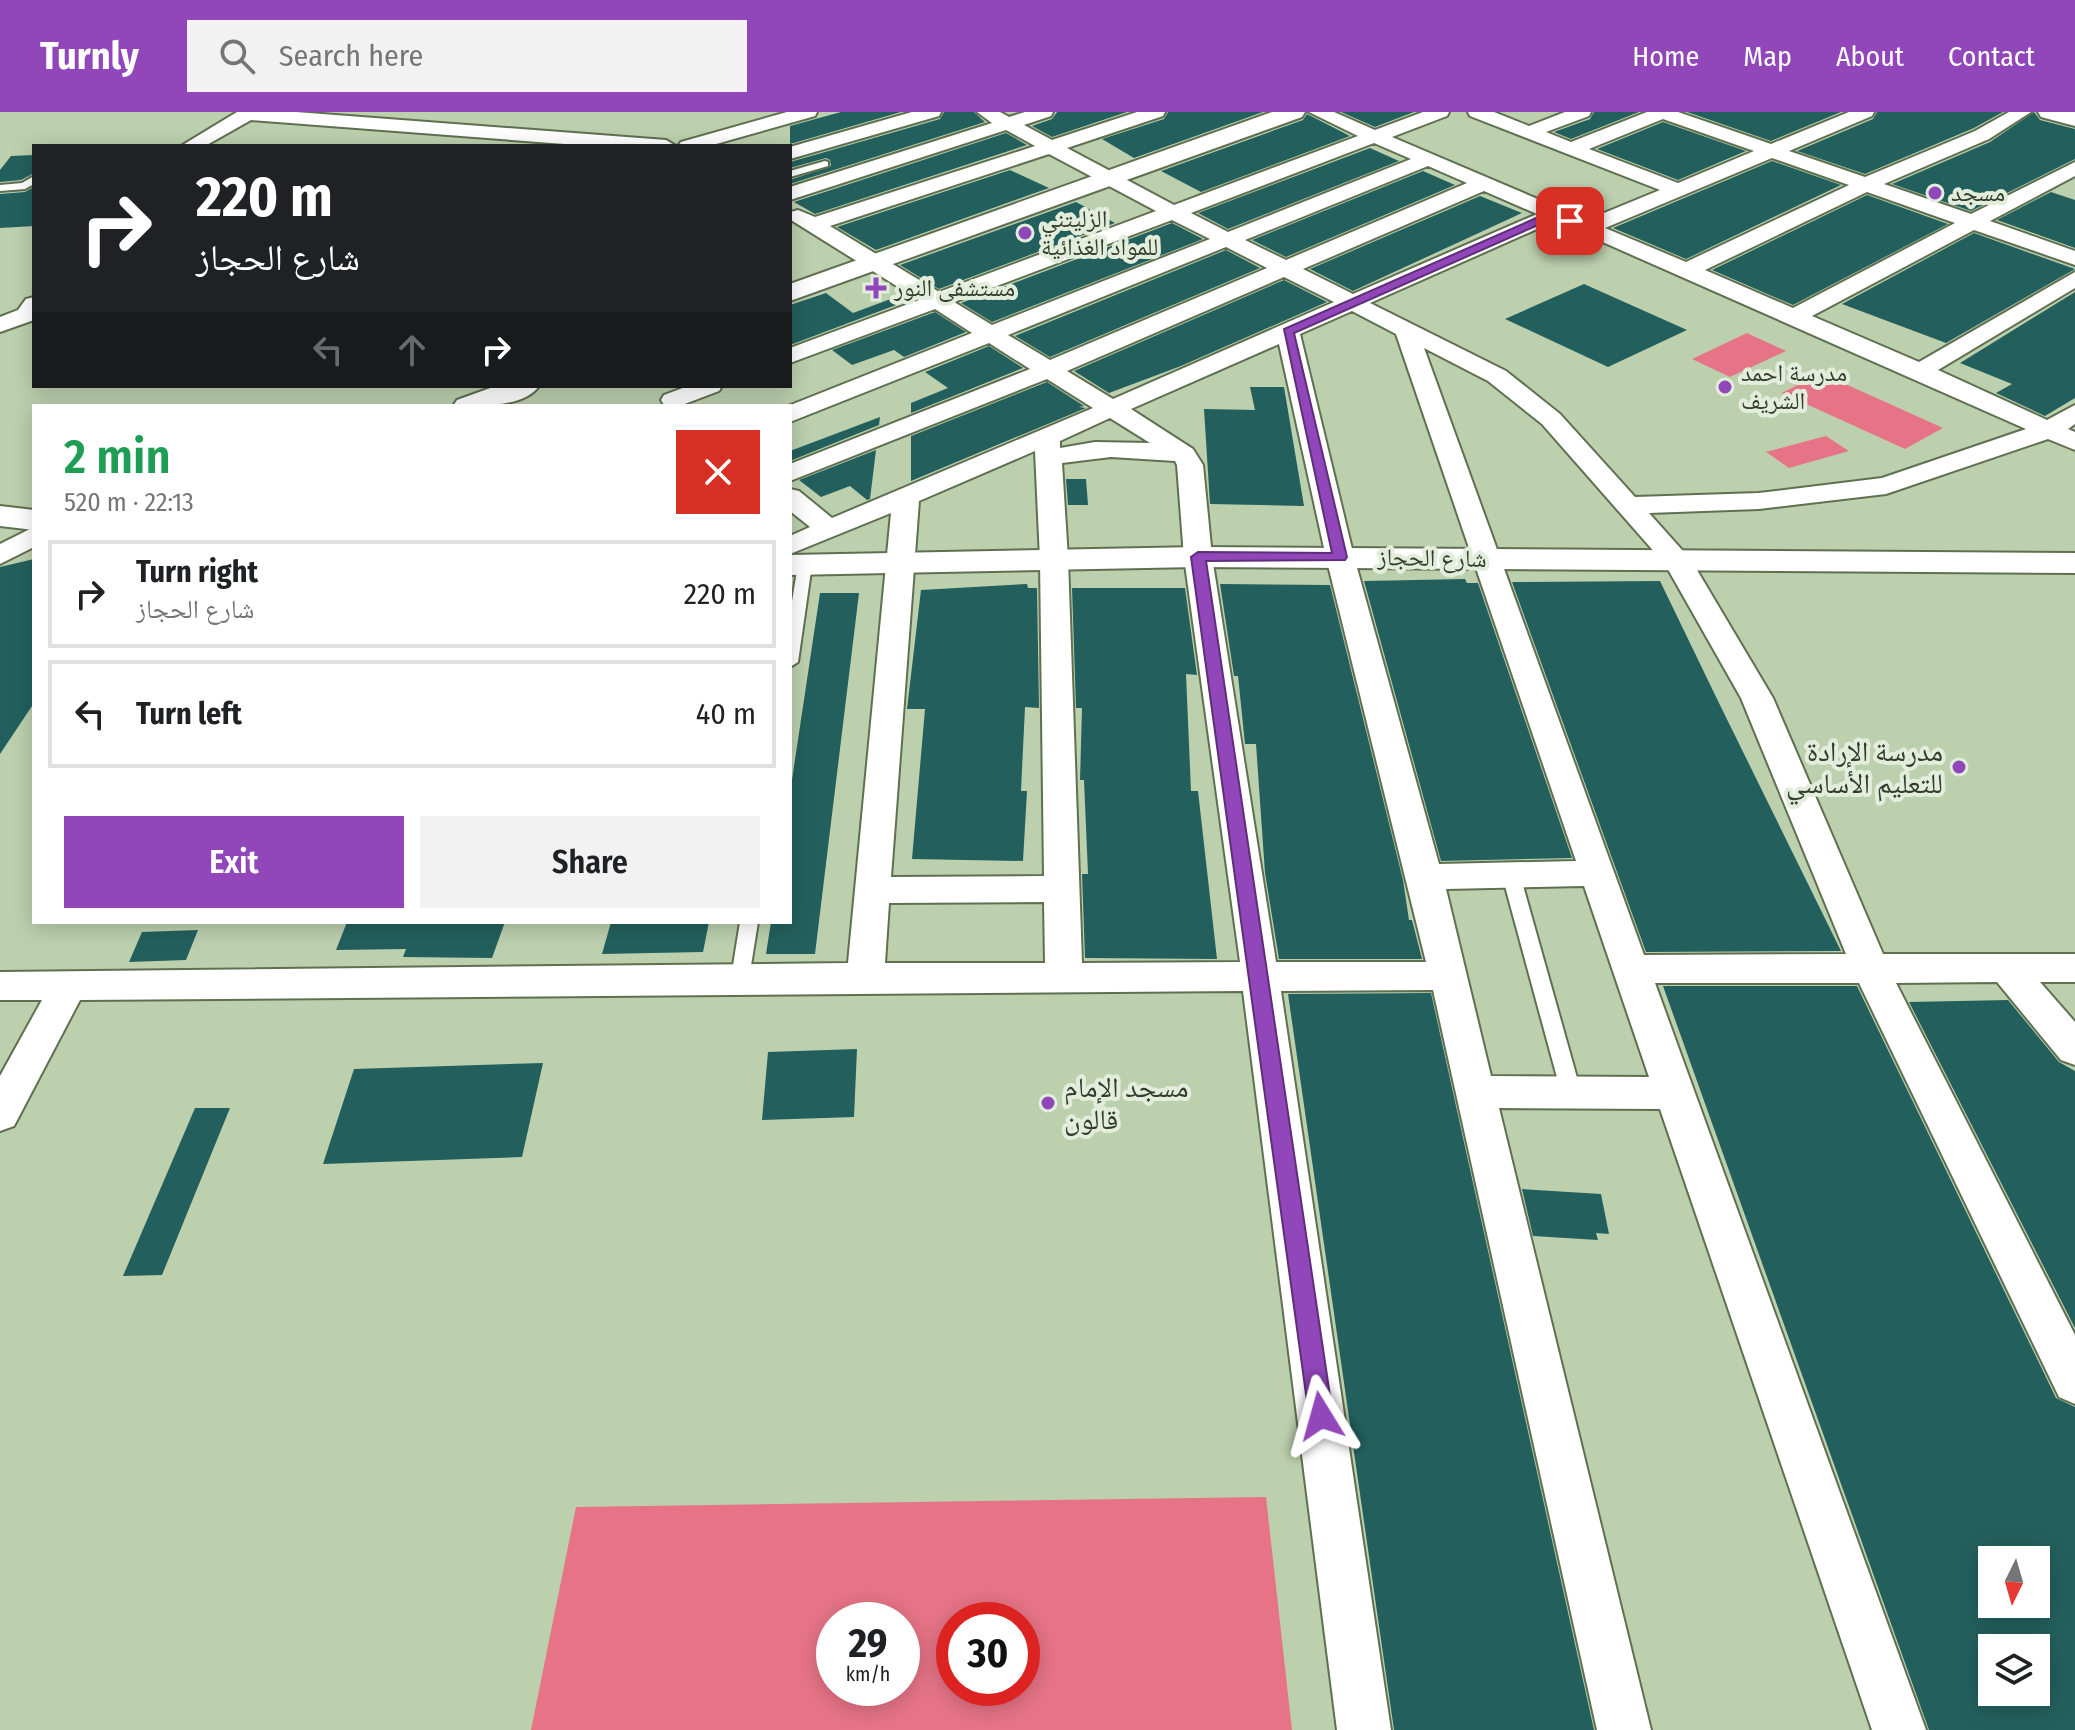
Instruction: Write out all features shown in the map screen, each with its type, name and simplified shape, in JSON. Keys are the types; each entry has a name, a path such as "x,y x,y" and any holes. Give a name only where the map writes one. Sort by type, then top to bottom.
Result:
{"main road":[{"path":"792,292 870,260 1294,112"},
{"path":"2049,112 2075,119"},
{"path":"474,404 518,388"},
{"path":"0,516 32,520"},
{"name":"شارع الحجاز","path":"795,558 900,562 1340,557 2075,563"}],"street":[{"path":"695,144 808,112"},
{"path":"792,152 932,112"},
{"path":"792,193 997,118 1044,112"},
{"path":"813,225 1156,112"},
{"path":"1318,112 1920,371 2075,442"},
{"path":"792,355 1440,112"},
{"path":"1477,112 1676,189"},
{"path":"1530,132 1582,112"},
{"path":"1573,148 1662,112 2075,258"},
{"path":"1587,228 1865,112"},
{"path":"1686,271 1867,184 1982,135 2022,112"},
{"path":"195,144 250,113 551,142 608,144"},
{"path":"997,118 1171,211 1497,376 1551,419 1677,560 1757,698 1871,969 2075,1382"},
{"path":"551,142 572,121"},
{"path":"792,413 1426,160"},
{"path":"1793,317 2075,168"},
{"path":"792,472 1050,369 1483,184"},
{"path":"792,212 1113,408 1184,454 1190,465 1198,557 1260,976 1364,1730"},
{"path":"795,558 829,529 906,498 1047,449 1113,408 1554,214"},
{"path":"1920,371 2075,279"},
{"path":"0,325 26,315 32,307"},
{"path":"1405,327 1899,1730"},
{"path":"1288,332 1340,557 1425,877 1624,1730"},
{"path":"1426,387 1466,374 1497,376"},
{"path":"670,397 703,388"},
{"path":"1630,505 1759,501 1886,486 2049,430 2075,413"},
{"path":"1047,449 1134,449 1184,454"},
{"path":"1047,449 1054,559 1064,976"},
{"path":"865,977 906,498"},
{"path":"792,499 829,529"},
{"path":"0,556 32,536"},
{"path":"1425,877 1597,873"},
{"path":"871,890 1062,889"},
{"path":"1633,969 2075,968"},
{"path":"2007,969 2075,1049"},
{"path":"0,986 865,977 1448,976"},
{"path":"0,1114 69,984"},
{"path":"1476,1092 1674,1093"}],"lane":[{"path":"792,173 825,164"},
{"path":"0,188 31,186"},
{"path":"792,620 795,558"},
{"path":"1511,875 1571,1092"},
{"path":"740,978 749,924"}],"shaded area":[{"path":"1747,333 1786,351 1730,377 1692,359"},
{"path":"1821,373 1943,428 1905,449 1782,393"},
{"path":"1826,436 1849,451 1789,468 1766,452"},
{"path":"1266,1497 1292,1730 531,1730 576,1507"}],"building":[{"path":"841,112 901,112 790,144 790,126"},
{"path":"944,112 974,112 985,122 792,183 792,179 831,166 826,158 792,167 792,161 940,119"},
{"path":"1057,112 1127,112 1052,137 1032,126 1052,119"},
{"path":"1168,112 1263,112 1134,158 1102,139 1164,119"},
{"path":"1341,112 1414,112 1375,127"},
{"path":"1594,112 1639,112 1571,139 1554,132 1590,119"},
{"path":"1687,112 1841,112 1771,141"},
{"path":"1877,112 2003,112 1974,128 1865,174 1797,151 1873,119"},
{"path":"2034,112 2040,120 2075,129 2075,159 1971,211 1892,184 1990,142"},
{"path":"1307,114 1350,136 1201,192 1161,171 1303,120"},
{"path":"1663,122 1746,151 1678,180 1597,149"},
{"path":"1006,133 1027,145 815,214 794,202"},
{"path":"1370,148 1399,161 1228,229 1198,213"},
{"path":"32,155 32,174 21,180 0,182 0,170 11,156"},
{"path":"1772,161 1841,185 1686,259 1613,228"},
{"path":"1010,170 1049,188 876,250 837,227"},
{"path":"1423,171 1455,185 1286,257 1252,240"},
{"path":"32,188 32,226 0,228 0,194 25,192"},
{"path":"2051,192 2075,200 2075,248 1997,220"},
{"path":"1867,195 1948,224 1793,305 1712,270"},
{"path":"1480,196 1522,213 1353,291 1310,269"},
{"path":"1076,202 1115,223 939,289 900,265"},
{"path":"1172,223 1203,239 992,322 961,303"},
{"path":"1974,233 2075,269 1946,343 1842,304"},
{"path":"1226,250 1260,268 1050,357 1015,336"},
{"path":"1284,280 1327,302 1181,366 1109,393 1074,371"},
{"path":"1584,284 1687,330 1608,367 1505,319"},
{"path":"2075,292 2075,398 2045,416 1996,393 2012,384 1960,363"},
{"path":"826,293 853,313 904,294 912,299 792,344 792,304"},
{"path":"935,312 966,332 904,357 894,350 852,365 832,350"},
{"path":"989,346 1023,368 911,413 911,403 948,388 925,372"},
{"path":"1047,382 1084,406 1079,407 1086,408 911,481 911,436"},
{"path":"1250,387 1284,387 1304,506 1210,504 1204,409 1255,410"},
{"path":"880,417 879,425 792,460 792,450"},
{"path":"876,450 870,499 867,500 850,486 821,497 799,480"},
{"path":"1066,479 1086,479 1088,505 1068,505"},
{"path":"32,559 32,706 0,754 0,567"},
{"path":"1465,579 1467,583 1478,583 1572,858 1441,861 1364,581"},
{"path":"1660,581 1841,951 1646,952 1512,582"},
{"path":"1027,584 1028,588 1037,588 1039,708 1025,707 1021,791 1027,791 1023,861 912,859 925,709 907,709 921,590"},
{"path":"1220,584 1330,585 1403,880 1409,920 1412,920 1422,959 1279,959 1265,873 1256,744 1245,744 1238,676 1234,676"},
{"path":"1072,588 1185,588 1197,675 1186,674 1191,791 1198,791 1217,959 1085,958 1082,874 1088,874 1084,780 1080,780 1082,708 1076,708"},
{"path":"820,593 859,593 815,954 766,954 771,924 792,924 792,780"},
{"path":"346,924 504,924 492,958 403,957 406,949 336,950"},
{"path":"610,924 709,924 703,952 602,954"},
{"path":"198,930 186,960 129,962 142,932"},
{"path":"1663,986 1857,986 2056,1398 2075,1407 2075,1730 1929,1730"},
{"path":"1431,993 1594,1730 1394,1730 1288,994"},
{"path":"2008,1000 2059,1062 2075,1071 2075,1328 1909,1002"},
{"path":"857,1049 854,1117 762,1120 768,1052"},
{"path":"543,1063 522,1157 323,1164 354,1069"},
{"path":"195,1108 230,1108 162,1275 123,1276"},
{"path":"1522,1189 1601,1194 1609,1234 1596,1233 1598,1240 1533,1236"}],"place":[{"name":"مسجد","path":"1935,193"},
{"name":"الزليتني للمواد الغذائية","path":"1025,233"},
{"name":"مستشفى النور","path":"876,288"},
{"name":"مدرسة احمد الشريف","path":"1725,387"},
{"name":"مدرسة الإرادة للتعليم الأساسي","path":"1959,767"},
{"name":"مسجد الإمام قالون","path":"1048,1103"}],"route":[{"path":"1321,1416 1198,557 1340,557 1288,332 1554,214 1570,221"}]}
